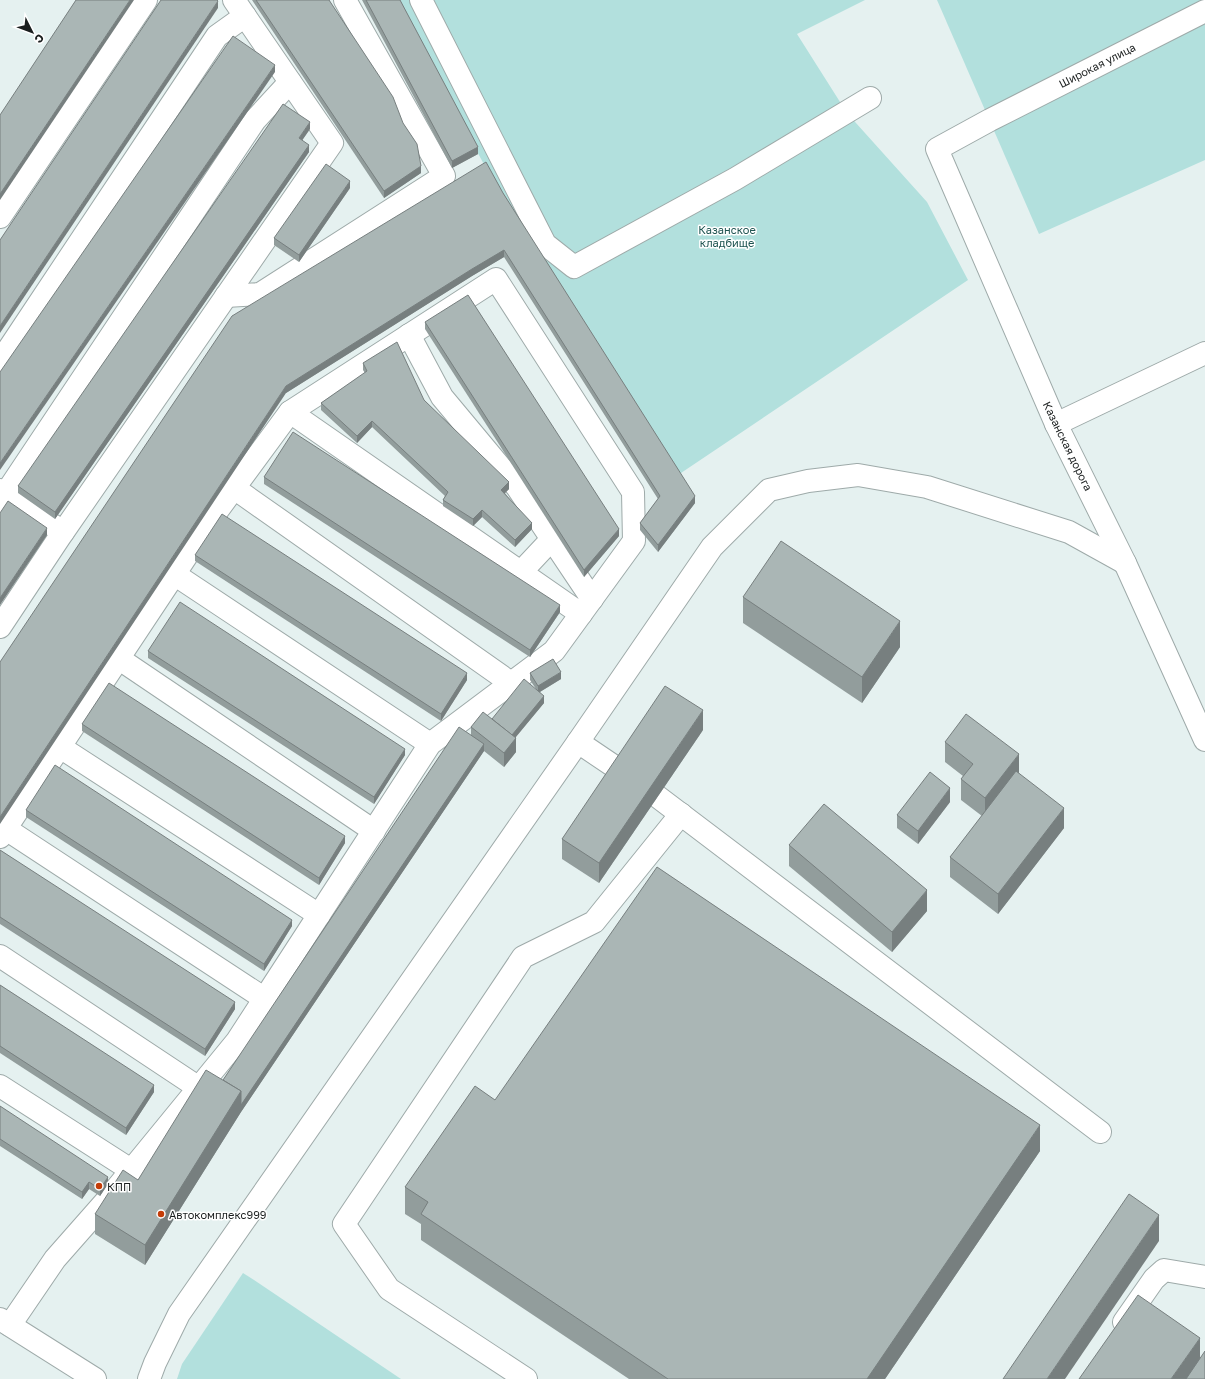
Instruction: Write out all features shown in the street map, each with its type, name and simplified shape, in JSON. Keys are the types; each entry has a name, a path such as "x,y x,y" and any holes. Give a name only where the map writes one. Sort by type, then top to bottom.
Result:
{"street":[{"path":"0,217 146,0"},
{"path":"226,296 260,294 444,176 345,0"},
{"path":"421,0 545,244 574,267 735,179 870,98"},
{"path":"0,362 217,36 240,8 332,143 63,532 0,626"},
{"name":"Широкая улица","path":"937,149 990,120 1205,11"},
{"path":"63,532 2,495 255,120 290,82"},
{"name":"Казанская дорога","path":"937,149 1056,424 1125,562 1205,740"},
{"path":"81,1375 5,1322 55,1259 108,1200 237,1042 265,999 319,915 374,831 430,744 554,651 634,541 633,492 496,279 290,412 209,522 3,833 265,999"},
{"path":"409,335 442,397 517,487 552,539 587,606"},
{"path":"1056,424 1205,353"},
{"path":"290,412 521,572 587,606"},
{"path":"149,1379 155,1363 179,1314 578,742 712,547 769,490 808,481 858,475 927,487 1070,532 1125,562"},
{"path":"234,488 511,683"},
{"path":"521,572 552,539"},
{"path":"174,574 430,744"},
{"path":"118,658 374,831"},
{"path":"578,742 621,771"},
{"path":"60,747 319,915"},
{"path":"658,797 1100,1132"},
{"path":"526,1379 389,1289 344,1224 523,957 594,922 681,814"},
{"path":"0,956 199,1088"},
{"path":"0,1086 131,1170"},
{"path":"1115,1335 1154,1279 1164,1270 1205,1277"}],"green space":[{"name":"Казанское кладбище","path":"396,0 865,0 797,34 847,113 927,202 968,280 678,475 503,200"},
{"path":"937,0 1205,0 1205,160 1039,234"},
{"path":"243,1273 401,1379 177,1379 182,1364"}],"building":[{"path":"76,0 130,0 0,194 0,115"},
{"path":"161,0 218,1 0,326 0,240"},
{"path":"256,0 329,0 393,97 403,123 417,144 421,166 384,191"},
{"path":"366,0 400,0 478,147 452,161"},
{"path":"233,36 275,65 0,463 0,372"},
{"path":"283,104 310,122 299,138 309,145 55,512 18,486"},
{"path":"486,162 503,193 695,496 658,545 640,523 660,496 504,250 286,386 0,817 0,662 232,316"},
{"path":"326,164 350,181 299,255 274,238"},
{"path":"468,295 619,529 584,570 425,322"},
{"path":"397,342 424,400 509,482 501,490 532,523 515,540 482,510 473,519 443,500 448,492 372,421 357,436 321,403 367,371 363,363"},
{"path":"293,432 560,605 530,650 264,477"},
{"path":"8,501 47,528 0,598 0,513"},
{"path":"222,514 467,673 441,714 195,555"},
{"path":"781,541 900,621 862,677 743,597"},
{"path":"180,602 405,749 374,797 148,651"},
{"path":"553,659 561,672 538,686 530,673"},
{"path":"524,679 544,696 512,735 492,719"},
{"path":"109,683 345,836 319,878 82,724"},
{"path":"665,686 703,710 599,863 562,839"},
{"path":"483,712 516,738 504,753 471,727"},
{"path":"966,714 1019,754 985,798 961,779 973,764 945,742"},
{"path":"459,727 484,744 241,1105 241,1091 223,1080"},
{"path":"55,765 292,920 264,964 26,810"},
{"path":"1016,771 1064,808 998,894 950,857"},
{"path":"930,772 950,788 918,831 897,815"},
{"path":"824,804 927,890 892,932 789,845"},
{"path":"0,850 235,1002 205,1049 0,917"},
{"path":"657,867 1040,1125 867,1379 668,1379 421,1214 428,1202 405,1187 475,1086 495,1100"},
{"path":"0,985 154,1085 126,1128 0,1046"},
{"path":"206,1070 241,1091 145,1245 95,1214 123,1170 138,1180"},
{"path":"0,1106 108,1177 100,1189 89,1182 82,1192 0,1139"},
{"path":"1129,1194 1159,1215 1047,1379 1003,1379"},
{"path":"1138,1295 1200,1338 1171,1379 1079,1379"},
{"path":"1205,1351 1205,1379 1186,1379"}],"place":[{"name":"КПП","path":"99,1186"},
{"name":"Автокомплекс999","path":"161,1214"}]}
